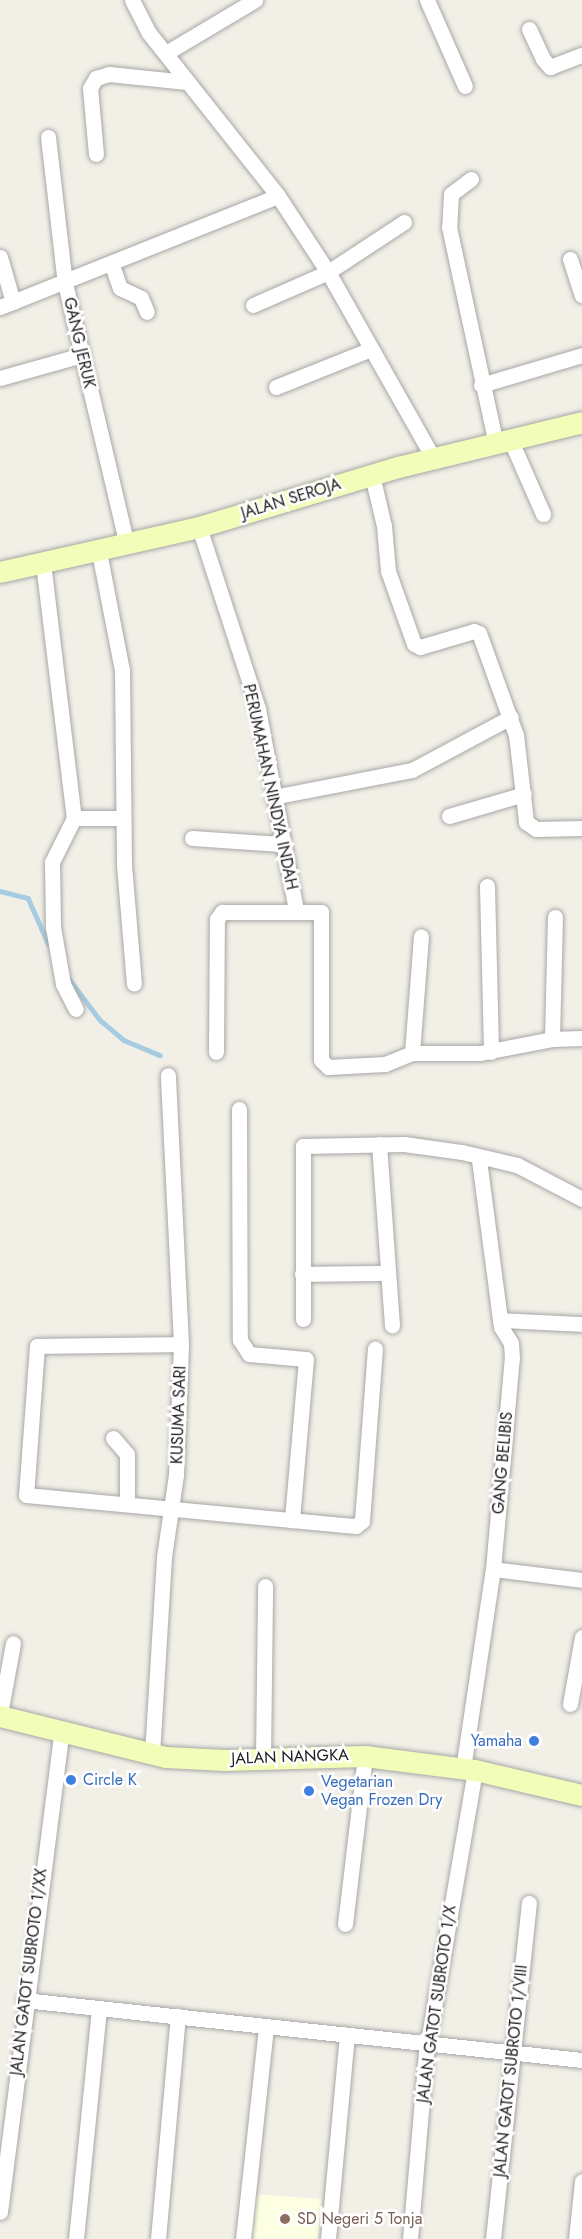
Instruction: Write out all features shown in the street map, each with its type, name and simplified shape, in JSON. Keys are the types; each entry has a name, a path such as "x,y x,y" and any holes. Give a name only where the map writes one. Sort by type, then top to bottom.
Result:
{"street":[{"path":"132,0 149,33 278,196 328,272 434,459"},
{"path":"166,53 255,0"},
{"path":"427,0 465,86"},
{"path":"529,29 543,59 550,67 582,55"},
{"path":"96,154 90,88 96,78 109,74 187,82"},
{"name":"GANG JERUK","path":"48,137 65,283 127,545"},
{"path":"471,179 451,194 449,227 481,385 504,443 543,514"},
{"path":"0,257 7,304 112,265 278,196"},
{"path":"253,305 328,272 404,222"},
{"path":"570,259 582,295"},
{"path":"112,265 120,288 141,297 147,312"},
{"path":"276,387 371,349"},
{"path":"0,378 82,355"},
{"path":"481,385 582,355"},
{"name":"JALAN SEROJA","path":"0,572 99,552 199,528 372,475 582,422"},
{"path":"372,475 384,526 388,572 414,644 420,647 479,633 511,717 522,764 526,822 531,828 582,828"},
{"name":"PERUMAHAN NINDYA INDAH","path":"199,528 258,709 281,844 296,910"},
{"path":"99,552 122,670 123,818 134,984"},
{"path":"43,563 74,818 52,862 58,967 76,1009"},
{"path":"273,797 412,770 449,754 511,717"},
{"path":"448,816 524,794"},
{"path":"74,818 123,818"},
{"path":"192,838 281,844"},
{"path":"487,886 491,1052"},
{"path":"216,1052 218,914 296,910 321,912 322,1062 332,1068 385,1064 412,1053 491,1052 552,1039 582,1038"},
{"path":"552,1039 555,917"},
{"path":"412,1053 421,936"},
{"name":"KUSUMA SARI","path":"152,1754 171,1508 176,1476 181,1344 168,1075"},
{"path":"239,1109 240,1340 247,1353 306,1359 292,1520"},
{"path":"379,1144 392,1326"},
{"path":"303,1319 301,1147 379,1144 445,1149 479,1159 517,1165 582,1199"},
{"name":"GANG BELIBIS","path":"469,1770 493,1569 512,1358 511,1343 500,1320 479,1159"},
{"path":"302,1274 388,1273"},
{"path":"500,1320 582,1324"},
{"path":"181,1344 36,1347 26,1495 292,1520 360,1524 375,1348"},
{"path":"113,1438 127,1454 127,1504"},
{"path":"493,1569 582,1580"},
{"path":"263,1759 265,1586"},
{"path":"570,1704 582,1637"},
{"path":"0,1715 13,1643"},
{"name":"JALAN NANGKA","path":"0,1715 61,1733 152,1754 195,1760 263,1759 316,1754 364,1756 469,1770 582,1795"},
{"name":"JALAN GATOT SUBROTO 1/XX","path":"0,2212 24,2000 61,1733"},
{"path":"345,1924 364,1756"},
{"name":"JALAN GATOT SUBROTO 1/X","path":"410,2239 428,2044 469,1770"},
{"name":"JALAN GATOT SUBROTO 1/VIII","path":"493,2239 529,1903"},
{"path":"24,2000 582,2060"},
{"path":"76,2239 99,2008"},
{"path":"158,2239 178,2016"},
{"path":"243,2239 266,2026"},
{"path":"328,2239 346,2035"},
{"path":"576,2239 582,2181"}],"shaded area":[{"name":"SD Negeri 5 Tonja","path":"254,2194 322,2199 318,2239 249,2239"}],"waterway":[{"path":"0,891 28,898 49,945"},
{"path":"67,976 100,1020 124,1040 160,1055"}],"place":[{"name":"Yamaha","path":"534,1741"},
{"name":"Circle K","path":"71,1780"},
{"name":"Vegetarian Vegan Frozen Dry","path":"309,1791"},
{"name":"SD Negeri 5 Tonja","path":"285,2219"}]}
